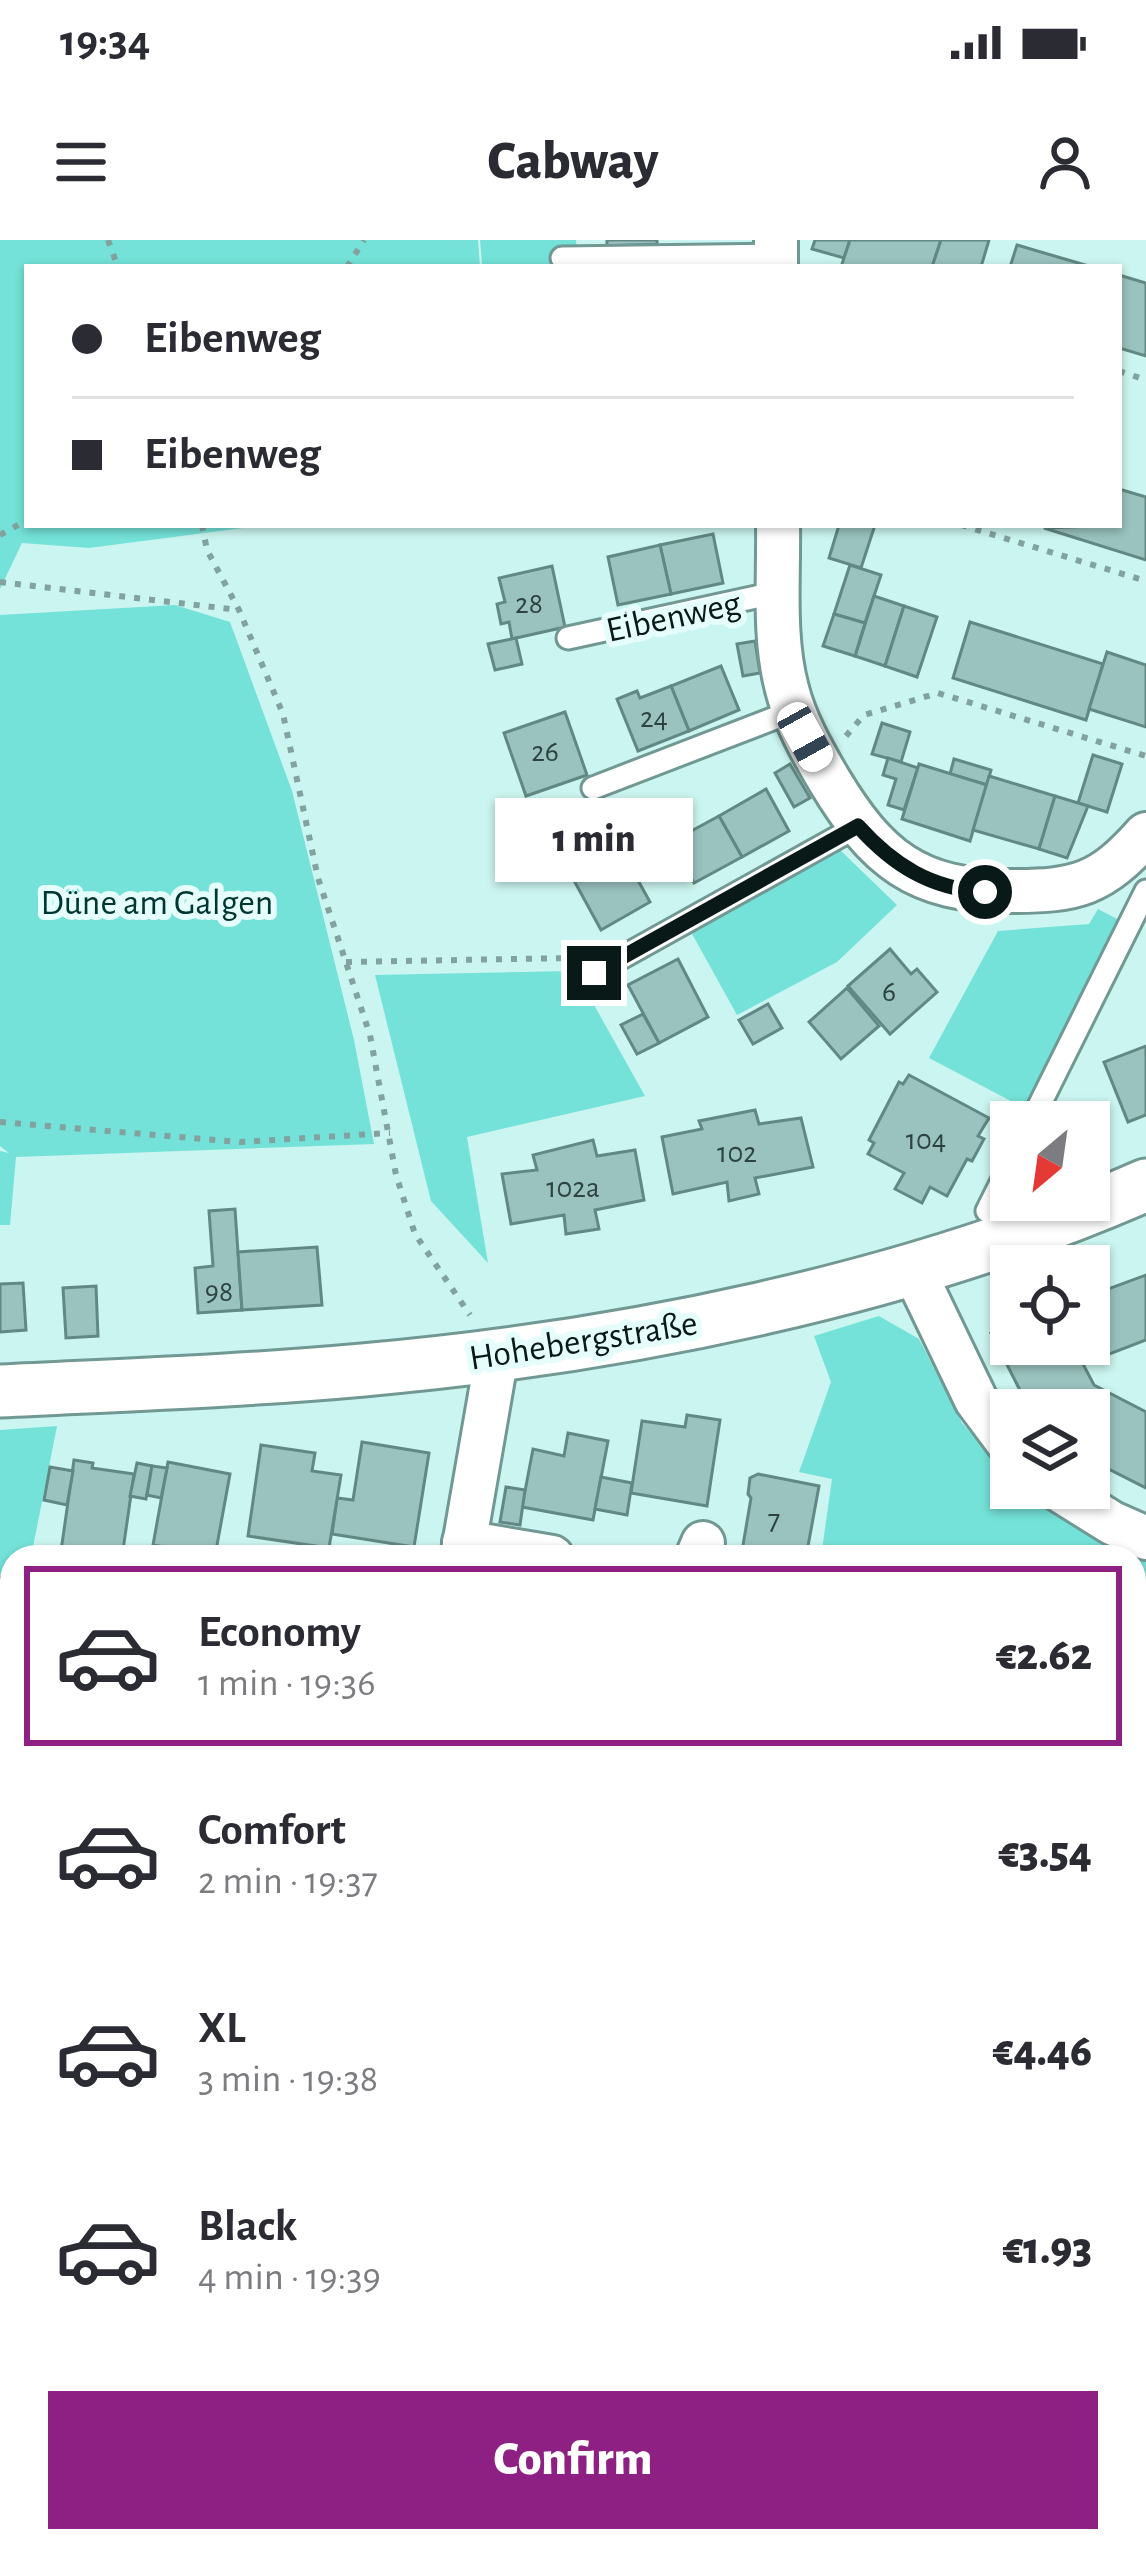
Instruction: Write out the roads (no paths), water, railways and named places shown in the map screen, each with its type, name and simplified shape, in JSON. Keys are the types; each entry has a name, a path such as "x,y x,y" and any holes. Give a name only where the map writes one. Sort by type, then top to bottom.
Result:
{"street":[{"name":"Eibenweg","path":"778,528 780,643 794,710 820,766 858,826 879,849 940,885 985,892 1080,886 1107,874 1146,834"},
{"name":"Hohebergstraße","path":"0,1391 363,1370 497,1354 749,1312 970,1252 1146,1186"},
{"path":"913,1268 976,1400 990,1419"},
{"path":"464,1545 497,1354"},
{"path":"1090,1509 1146,1538"}],"lane":[{"path":"562,258 776,254"},
{"name":"Eibenweg","path":"568,638 778,592"},
{"path":"593,788 794,710"},
{"path":"594,973 858,826"},
{"path":"1041,1101 1146,891"},
{"path":"987,1211 990,1205"}],"park label":[{"name":"Düne am Galgen","path":"157,901"}]}
